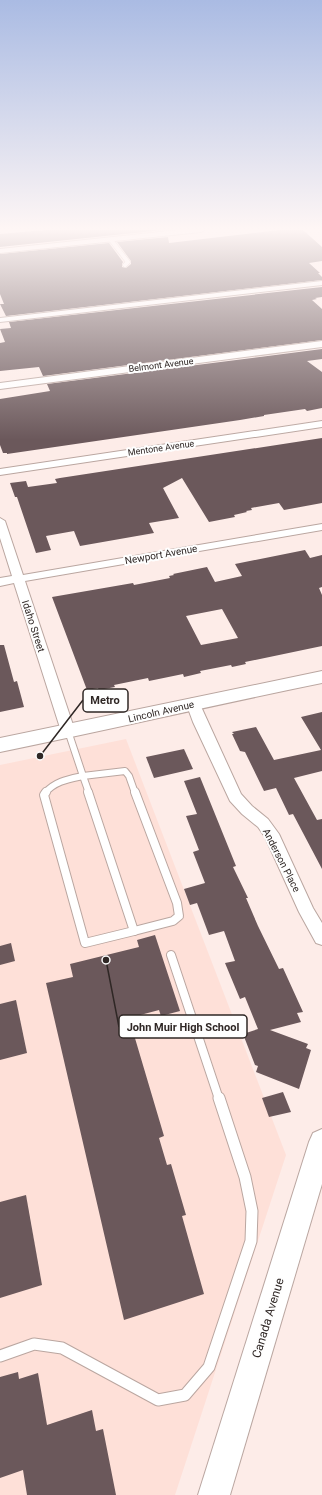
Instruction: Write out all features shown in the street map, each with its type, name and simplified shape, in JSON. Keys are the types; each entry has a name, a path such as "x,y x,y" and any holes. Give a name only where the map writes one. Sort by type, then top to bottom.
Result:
{"main road":[{"name":"Lincoln Avenue","path":"0,745 193,703 322,677"}],"street":[{"path":"0,320 176,300"},
{"name":"Belmont Avenue","path":"0,386 322,344"},
{"name":"Mentone Avenue","path":"0,472 322,424"},
{"name":"Idaho Street","path":"0,521 68,731"},
{"name":"Newport Avenue","path":"0,582 322,527"},
{"name":"Anderson Place","path":"193,703 200,722 235,797 247,810 263,822 271,834 307,912 322,938"},
{"name":"Canada Avenue","path":"214,1495 322,1142"}],"lane":[{"path":"68,731 134,931"},
{"path":"118,771 125,771 129,776 177,903 179,916 173,921 134,931 85,942 44,795 52,786 83,776 118,771"},
{"path":"0,1356 34,1344 62,1348 158,1400 185,1395 209,1367 251,1241 252,1211 245,1177 171,955"}],"shaded area":[{"path":"126,739 286,1155 175,1495 0,1495 0,765"}],"building":[{"path":"2,300 148,300 6,316 0,304 4,304"},
{"path":"208,300 313,300 322,309 322,340 43,376 39,367 0,371 0,343 5,342 0,329 11,328 9,322"},
{"path":"322,349 322,359 307,361 322,372 322,408 307,411 305,409 7,454 3,453 0,445 0,399 50,391 47,384"},
{"path":"322,438 322,503 284,510 279,503 251,508 252,510 234,515 235,517 209,522 182,478 163,488 179,518 149,523 154,533 80,546 74,531 46,536 51,550 36,553 17,497 15,497 10,483 26,481 28,487 57,483 55,479"},
{"path":"305,550 310,558 322,555 322,587 319,588 322,595 322,646 245,662 246,664 232,667 231,665 200,671 201,673 184,677 183,674 149,681 148,678 114,685 115,687 99,690 98,688 87,690 52,597 133,583 134,585 170,578 169,576 174,575 173,574 207,567 215,582 242,576 235,564","holes":["222,609 238,638 201,645 186,616"]},
{"path":"0,645 4,645 14,682 17,681 24,707 0,712"},
{"path":"322,712 322,771 294,778 317,820 322,819 322,869 293,814 289,815 276,788 264,791 245,752 240,751 232,732 256,727 274,760 321,750 301,717"},
{"path":"184,749 193,769 154,778 146,757"},
{"path":"200,777 236,866 233,867 248,898 246,898 258,926 279,969 283,968 303,1012 297,1013 301,1022 270,1030 308,1044 306,1048 311,1050 299,1089 256,1072 258,1066 255,1065 243,1034 258,1029 245,997 240,999 225,963 235,961 224,931 209,935 197,903 190,905 184,889 205,883 193,852 199,850 186,816 197,814 184,781"},
{"path":"155,935 180,1011 161,1016 159,1010 129,1018 164,1136 159,1138 167,1165 171,1164 186,1215 182,1216 204,1294 124,1320 46,983 73,977 70,964 139,947 137,940"},
{"path":"11,943 15,961 0,965 0,946"},
{"path":"16,1000 27,1053 0,1060 0,1004"},
{"path":"283,1092 291,1112 269,1117 262,1098"},
{"path":"26,1195 42,1285 0,1298 0,1202"},
{"path":"18,1372 19,1379 38,1373 47,1425 92,1410 96,1431 103,1429 116,1495 27,1495 23,1470 0,1478 0,1377"}],"place":[{"name":"Metro","path":"40,756"},
{"name":"John Muir High School","path":"106,960"}]}
